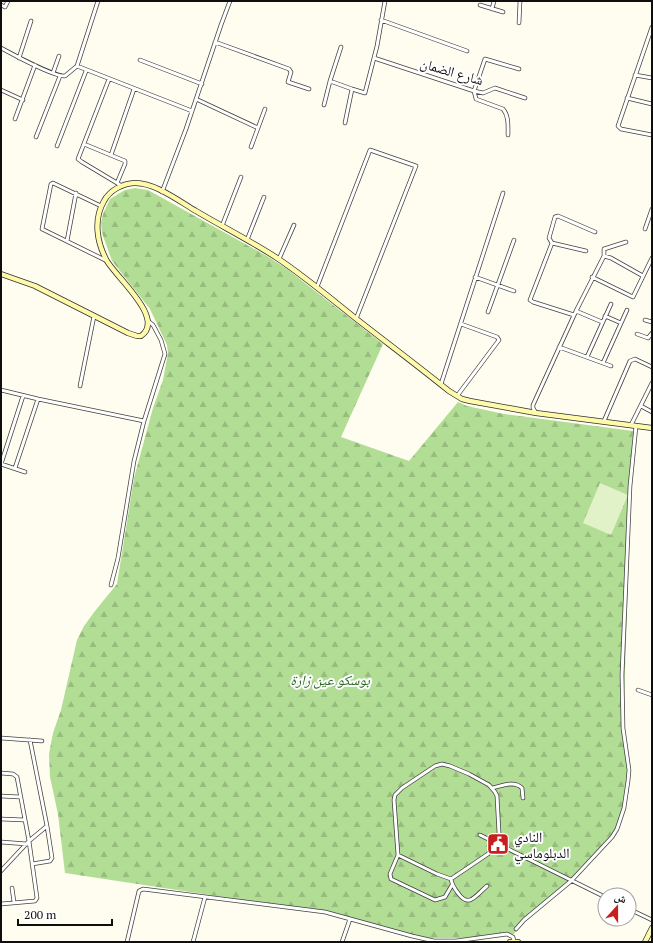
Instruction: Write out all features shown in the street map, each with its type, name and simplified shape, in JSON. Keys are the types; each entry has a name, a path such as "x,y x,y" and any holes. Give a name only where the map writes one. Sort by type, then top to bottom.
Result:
{"main road":[{"path":"1,274 35,286 94,316 137,336 141,336 145,333 147,328 148,322 145,312 139,301 107,261 97,230 97,216 105,198 119,185 139,183 153,187 278,259 317,287 356,319 457,396 470,401 536,413 652,428"},
{"path":"645,942 652,928"}],"street":[{"path":"1,5 5,7 8,1"},
{"path":"1,48 19,58 53,73 60,76 65,76 77,66 98,1"},
{"path":"162,192 202,84 230,1"},
{"path":"330,81 365,93 374,58 385,1"},
{"path":"492,9 494,1"},
{"path":"518,23 520,1"},
{"path":"480,5 503,12"},
{"path":"381,20 467,51"},
{"path":"19,58 31,21"},
{"path":"652,27 618,127 652,135"},
{"path":"215,42 289,69 291,72 288,82 309,89"},
{"path":"324,105 341,47"},
{"path":"53,73 59,56"},
{"name":"شارع الضمان","path":"374,58 474,91 483,93 495,88 525,98"},
{"path":"508,135 506,112 503,109 476,99 474,91 485,59 519,69"},
{"path":"140,60 202,84"},
{"path":"15,119 35,65"},
{"path":"77,66 86,71 192,111"},
{"path":"57,146 86,71"},
{"path":"635,75 652,78"},
{"path":"36,137 60,76"},
{"path":"84,144 126,162 119,185 79,161 78,157 109,79"},
{"path":"110,155 134,89"},
{"path":"345,123 352,89"},
{"path":"1,90 23,100"},
{"path":"627,98 652,104"},
{"path":"196,99 258,128"},
{"path":"251,147 265,109"},
{"path":"317,287 370,150 416,166 356,319"},
{"path":"222,226 241,177"},
{"path":"101,206 52,183 42,229 107,261"},
{"path":"67,241 76,193"},
{"path":"441,384 503,194"},
{"path":"247,240 264,197"},
{"path":"646,229 651,218 652,209"},
{"path":"586,251 552,243 549,238 557,216 595,232"},
{"path":"278,259 294,225"},
{"path":"488,312 514,240"},
{"path":"536,413 533,405 592,277 604,256 604,249 626,242"},
{"path":"552,243 530,300 574,316"},
{"path":"604,256 611,258 643,276"},
{"path":"592,277 633,297 652,258"},
{"path":"475,277 514,291"},
{"path":"587,358 610,304"},
{"path":"603,363 627,310"},
{"path":"576,311 602,322"},
{"path":"80,386 94,316"},
{"path":"605,316 621,323"},
{"path":"646,320 652,322"},
{"path":"111,585 118,558 132,468 144,421 165,354 161,340 153,325 148,322"},
{"path":"457,396 499,340 497,337 461,324"},
{"path":"638,334 648,338 652,333"},
{"path":"559,347 611,366"},
{"path":"604,421 630,361 635,359 652,367"},
{"path":"516,929 524,920 571,881 612,836 621,818 627,794 629,770 623,728 622,655 634,426 641,406 652,383"},
{"path":"1,390 23,396 144,421"},
{"path":"23,396 1,464 25,472"},
{"path":"16,468 38,399"},
{"path":"641,406 652,412"},
{"path":"638,690 652,695"},
{"path":"1,738 42,741"},
{"path":"30,740 48,826 52,858 50,861 32,864"},
{"path":"442,764 460,770 492,788 497,796 499,833 496,844 488,854 452,879 452,885 445,897 435,900 393,881 390,874 398,855 394,804 395,795 402,788 435,766 442,764"},
{"path":"1,773 16,775 25,820 36,900 1,904"},
{"path":"492,788 518,784 522,788 523,798"},
{"path":"1,796 20,797"},
{"path":"1,819 25,820"},
{"path":"1,871 28,843 48,826"},
{"path":"480,836 597,893"},
{"path":"1,842 28,843"},
{"path":"398,855 437,874 452,879"},
{"path":"1,865 7,865"},
{"path":"452,885 465,901 469,901 487,886"},
{"path":"12,888 14,902"},
{"path":"127,942 140,890 143,889 318,911 434,941 449,941 507,934 513,937 514,942"},
{"path":"193,942 205,897"},
{"path":"637,913 652,920"},
{"path":"342,942 350,919"},
{"path":"410,942 412,936"}],"green space":[{"name":"بوسكو عين زارة","path":"135,188 148,190 267,256 287,269 383,344 341,437 409,461 458,402 467,406 504,414 633,431 623,731 629,776 629,789 624,813 617,833 602,850 518,928 514,934 471,938 422,938 329,913 65,873 58,814 50,777 49,754 53,733 61,710 77,640 84,626 117,584 134,478 153,408 163,380 168,353 167,345 150,309 112,261 102,233 101,223 103,214 110,199 125,190"},
{"path":"600,483 628,495 611,535 583,523"}],"place":[{"name":"النادي الدبلوماسي","path":"498,844"}]}
